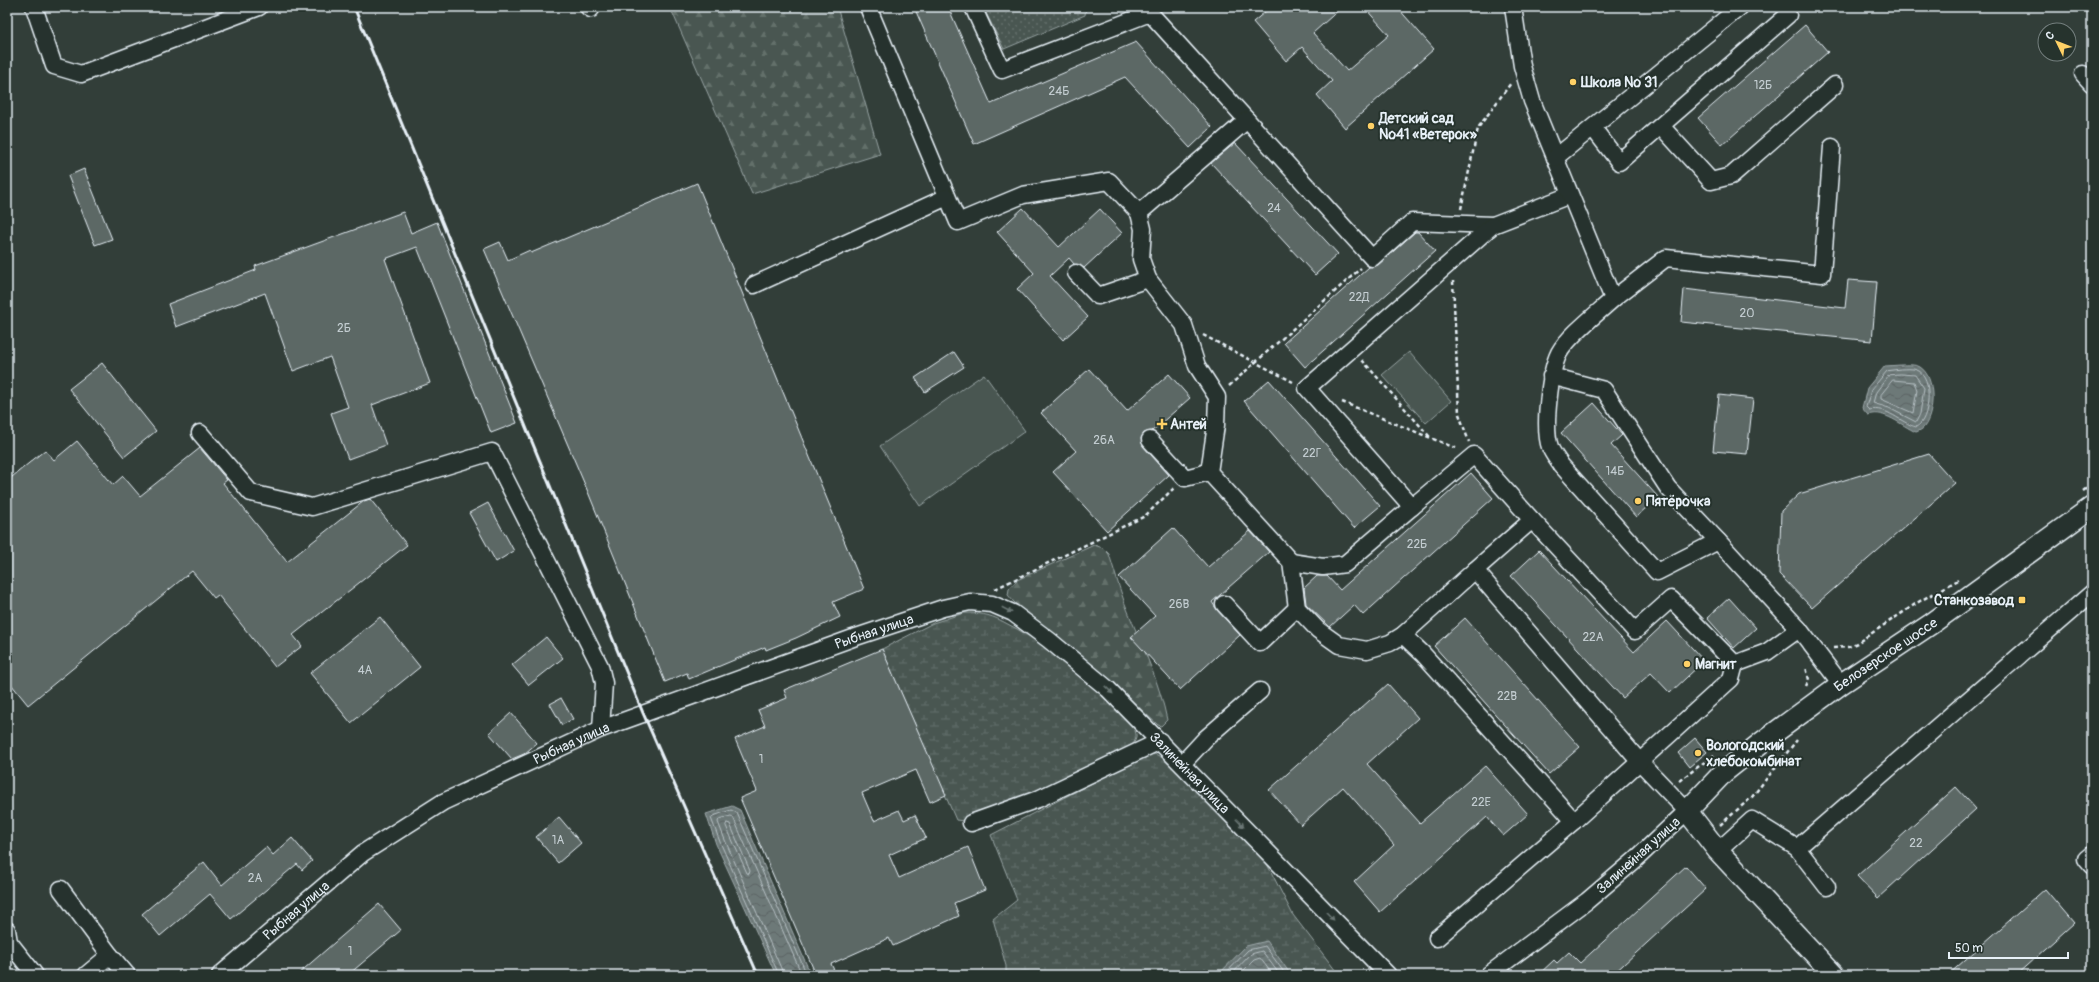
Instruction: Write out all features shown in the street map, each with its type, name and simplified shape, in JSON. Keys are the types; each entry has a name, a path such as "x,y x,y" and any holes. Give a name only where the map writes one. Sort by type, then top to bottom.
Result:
{"main road":[{"name":"Белозерское шоссе","path":"1687,811 1723,773 1841,684 1931,624 2086,500"},
{"name":"Залинейная улица","path":"1687,811 1712,844 1834,975"}],"street":[{"path":"34,7 54,66 81,74 259,7"},
{"path":"868,7 958,222 1023,195 1109,181 1139,213 1143,229 1141,259 1148,279 1184,325 1197,366 1217,397 1216,426 1209,472"},
{"path":"973,7 1002,70 1149,10 1372,258 1412,222 1493,225"},
{"path":"1513,7 1522,66 1532,101 1613,299"},
{"path":"1555,158 1740,7"},
{"path":"1593,128 1619,162 1788,15"},
{"path":"1661,126 1711,181 1731,176 1835,85"},
{"path":"1139,213 1247,120"},
{"path":"1718,541 1657,572 1561,465 1549,446 1547,417 1551,376 1559,353 1578,331 1613,299 1666,258 1822,274 1832,147"},
{"path":"1412,507 1307,388 1493,225 1570,195"},
{"path":"754,284 947,197"},
{"path":"1076,273 1098,296 1148,279"},
{"path":"1551,376 1604,390 1668,488 1799,629 1841,684"},
{"path":"200,433 252,493 312,507 492,452 600,666 604,683 601,729"},
{"path":"1150,440 1185,478 1209,472"},
{"path":"1291,562 1323,567 1345,564 1474,455 1635,631 1671,600 1735,664"},
{"path":"1209,472 1291,562 1298,608 1318,630 1339,645 1367,650 1390,643 1403,635 1532,520"},
{"path":"1475,570 1639,761 1687,811"},
{"path":"1797,848 2092,593"},
{"name":"Рыбная улица","path":"220,975 363,853 443,802 601,729 853,638 942,608 970,602"},
{"name":"Залинейная улица","path":"970,602 1002,607 1049,640 1108,689 1384,972"},
{"path":"1224,604 1260,643 1298,608"},
{"path":"1735,664 1767,652 1799,629"},
{"path":"1403,635 1423,654 1574,821"},
{"path":"1437,938 1574,821 1731,679 1735,664"},
{"path":"1182,764 1206,738 1260,691"},
{"path":"971,823 1038,799 1160,741"},
{"name":"Залинейная улица","path":"1488,975 1593,896 1635,860 1687,811"},
{"path":"1712,844 1752,820 1797,848 1827,886"},
{"path":"2092,854 2086,858 2092,866"},
{"path":"61,889 110,955 127,975"},
{"path":"7,930 9,942 35,975"},
{"path":"86,975 110,955"}],"path":[{"path":"1458,224 1478,128 1522,66"},
{"path":"1217,397 1254,362 1372,258"},
{"path":"1452,260 1459,414 1474,455"},
{"path":"1184,325 1307,388"},
{"path":"1352,349 1430,438"},
{"path":"1336,400 1474,455"},
{"path":"970,602 1145,516 1185,478"},
{"path":"2086,500 2092,484"},
{"path":"1831,649 1835,646 1848,647 1857,643 1920,602 1961,579"},
{"path":"1803,662 1807,667 1809,674 1807,685 1803,690"},
{"path":"1712,844 1752,797 1788,749 1802,735"},
{"path":"1668,790 1717,753"}],"green space":[{"path":"670,7 837,7 880,154 752,194"},
{"path":"983,7 1086,8 1085,15 1004,49"},
{"path":"1409,352 1451,401 1426,423 1382,375"},
{"path":"984,374 1025,431 920,506 880,446"},
{"path":"1094,545 1103,548 1109,554 1125,603 1152,669 1167,720 1161,726 1158,725 1082,656 1024,611 1008,595 1009,589 1017,580"},
{"path":"964,613 983,614 993,617 1032,638 1060,658 1086,680 1129,721 1136,734 1136,739 1133,744 1128,749 1071,777 964,821 956,820 882,649 933,623"},
{"path":"1155,754 1161,757 1219,810 1265,860 1293,915 1339,975 1006,975 1006,966 993,919 1017,900 991,835 1147,755"}],"water":[{"path":"1913,365 1920,367 1929,379 1931,387 1932,404 1928,421 1921,430 1916,432 1887,416 1880,414 1868,415 1862,408 1867,388 1885,366"},
{"path":"732,806 740,810 811,975 776,975 716,844 706,814"},
{"path":"1267,941 1291,975 1218,975 1246,946"}],"building":[{"path":"914,7 948,7 991,104 1136,42 1212,127 1190,148 1125,77 974,144"},
{"path":"1271,7 1342,7 1313,33 1347,71 1389,35 1364,7 1397,7 1434,49 1345,128 1317,95 1332,81 1302,47 1286,61 1253,22"},
{"path":"1805,25 1828,52 1722,145 1698,118"},
{"path":"1235,143 1338,254 1315,275 1211,163"},
{"path":"84,169 112,239 95,245 68,176"},
{"path":"697,183 864,589 833,602 840,617 796,638 766,650 765,647 689,679 687,673 665,682 588,492 484,249 500,242 508,260 530,250 531,253"},
{"path":"1023,208 1059,247 1100,209 1122,233 1084,268 1074,264 1069,258 1050,276 1088,317 1063,340 1017,289 1034,273 997,232"},
{"path":"403,212 411,233 437,222 517,423 491,433 417,247 385,259 430,383 372,405 386,445 348,459 331,413 348,407 330,357 293,371 265,293 176,327 168,304 256,270 255,266"},
{"path":"1415,232 1418,232 1435,251 1305,367 1284,343 1369,267 1378,265"},
{"path":"1848,280 1877,282 1872,341 1681,322 1684,289 1845,308"},
{"path":"954,352 964,367 925,392 915,378"},
{"path":"102,363 156,431 124,457 69,389"},
{"path":"1089,369 1127,411 1169,374 1190,398 1152,431 1144,433 1141,438 1143,446 1169,475 1107,531 1053,472 1076,451 1041,413"},
{"path":"1269,380 1380,506 1354,528 1244,401"},
{"path":"1719,395 1753,399 1747,454 1713,451"},
{"path":"1594,403 1622,435 1611,445 1658,497 1636,517 1561,433"},
{"path":"77,441 113,485 123,476 140,496 200,448 227,480 223,483 287,562 364,501 370,499 407,545 293,635 302,646 275,667 218,595 214,598 192,571 28,705 7,679 7,481 45,450 54,460"},
{"path":"1929,454 1955,483 1812,608 1779,574 1781,511 1799,494"},
{"path":"1471,473 1493,498 1363,615 1354,605 1330,627 1306,604 1304,588 1317,576 1327,576 1340,590"},
{"path":"488,503 514,551 496,562 469,513"},
{"path":"1173,528 1208,567 1250,531 1269,552 1212,602 1217,610 1240,635 1180,690 1131,637 1155,616 1119,577"},
{"path":"1539,550 1634,652 1667,621 1704,661 1670,693 1651,673 1623,698 1511,576"},
{"path":"1729,598 1756,628 1734,648 1707,618"},
{"path":"380,617 420,667 351,723 310,673"},
{"path":"1465,618 1580,747 1549,774 1434,646"},
{"path":"546,637 563,658 529,685 512,665"},
{"path":"882,649 946,795 930,802 916,770 862,793 874,821 899,810 904,820 915,815 926,838 889,855 899,878 968,847 985,890 954,903 959,916 893,946 889,938 831,964 834,970 823,975 816,975 740,798 757,791 735,739 765,726 758,710 787,698 784,690"},
{"path":"1388,684 1418,718 1367,764 1420,823 1485,766 1528,814 1503,836 1487,817 1380,912 1354,882 1394,845 1343,787 1301,825 1269,790"},
{"path":"561,698 573,719 562,725 550,704"},
{"path":"511,713 537,743 524,754 512,759 489,733"},
{"path":"1695,738 1707,752 1689,767 1678,753"},
{"path":"1956,787 1976,809 1878,898 1857,876"},
{"path":"559,817 581,843 558,863 536,837"},
{"path":"292,838 312,861 302,870 297,864 231,919 210,894 160,936 142,914 204,862 222,885 266,847 273,855"},
{"path":"1686,866 1706,889 1612,975 1538,975 1554,960 1557,963 1569,952 1580,963"},
{"path":"2045,889 2074,923 2016,975 1948,975"},
{"path":"379,904 401,930 348,975 297,975"}],"railway":[{"path":"354,7 643,713 758,975"}],"place":[{"name":"Школа № 31","path":"1573,82"},
{"name":"Детский сад №41 «Ветерок»","path":"1371,126"},
{"name":"Антей","path":"1162,424"},
{"name":"Пятёрочка","path":"1638,501"},
{"name":"Станкозавод","path":"2022,600"},
{"name":"Магнит","path":"1687,664"},
{"name":"Вологодский хлебокомбинат","path":"1698,753"}]}
